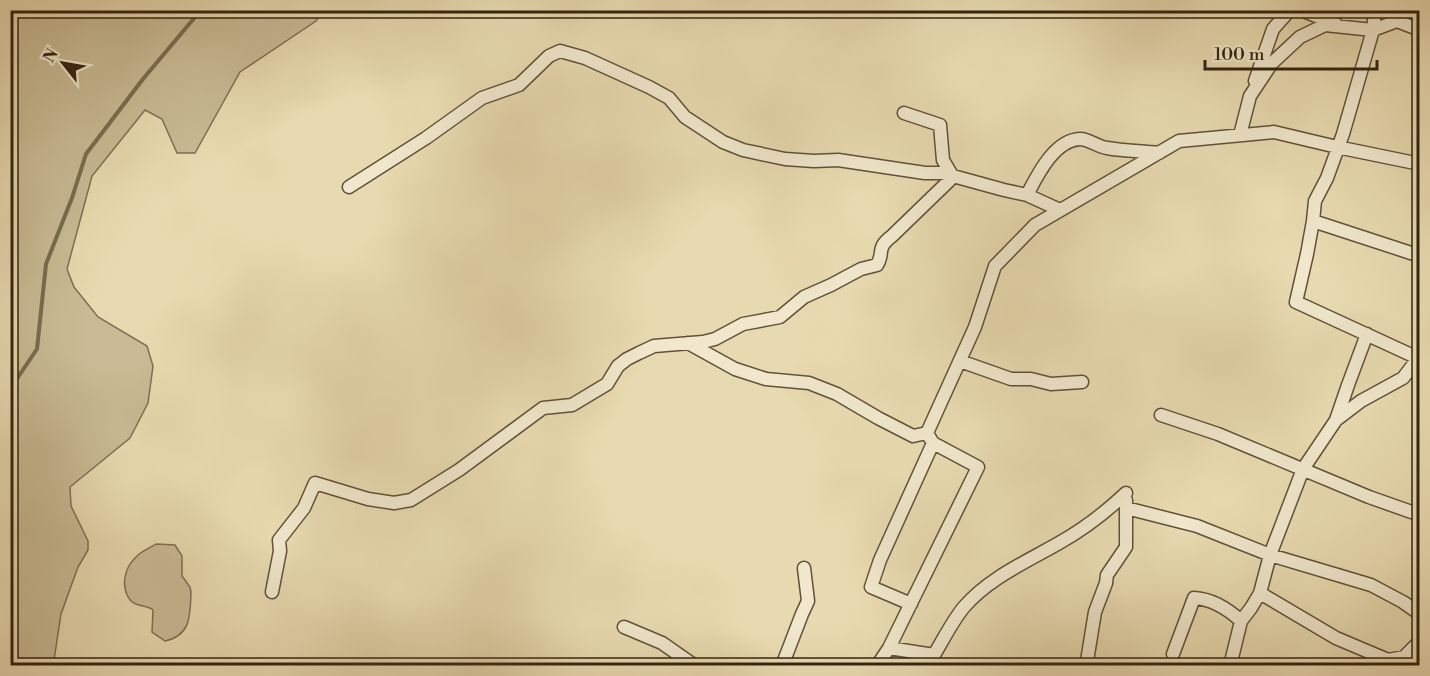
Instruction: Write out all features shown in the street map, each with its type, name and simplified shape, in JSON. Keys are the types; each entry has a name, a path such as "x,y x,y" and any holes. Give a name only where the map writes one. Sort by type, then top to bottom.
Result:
{"street":[{"path":"1240,135 1250,96 1273,29 1290,10"},
{"path":"1301,10 1342,27"},
{"path":"1336,420 1361,401 1403,378 1419,358 1296,302 1315,201 1327,178 1342,134 1373,30 1375,10"},
{"path":"1250,96 1272,63 1300,37 1325,26 1373,30 1397,21 1419,30"},
{"path":"349,187 426,138 482,98 519,84 549,56 560,51 585,58 649,87 669,98 685,117 723,142 743,150 786,159 838,160 925,173 942,173 1027,195 1060,210"},
{"path":"904,113 940,124 943,160 952,177"},
{"path":"911,604 872,587 880,560 975,327 994,266 1035,225 1179,141 1274,132 1419,164"},
{"path":"1027,195 1043,166 1067,143 1081,139 1104,148 1159,153"},
{"path":"272,592 280,551 279,540 304,508 315,483 368,499 394,503 411,500 459,470 543,408 572,405 607,384 618,366 627,359 654,346 704,342 715,339 743,324 780,317 804,297 861,269 877,266 884,242 952,177"},
{"path":"1313,221 1419,256"},
{"path":"1230,666 1241,621 1260,593 1270,555 1304,469 1336,420 1367,334"},
{"path":"687,343 735,369 766,379 809,383 837,394 913,436 930,438 978,467 889,648 877,666"},
{"path":"960,361 1011,379 1031,379 1052,384 1082,382"},
{"path":"1161,415 1218,434 1369,497 1419,515"},
{"path":"889,648 934,655 963,608 989,584 1013,568 1062,542 1106,512 1126,493 1126,547 1107,575 1095,612 1087,661 1084,666"},
{"path":"1126,508 1197,526 1270,555 1371,585 1403,602 1419,614"},
{"path":"782,666 808,602 804,568"},
{"path":"1260,593 1336,638 1384,663 1404,657 1419,641"},
{"path":"1173,654 1194,598 1229,610 1241,621"},
{"path":"624,627 662,643 695,666"}],"shaded area":[{"path":"10,11 323,11 316,21 240,72 195,153 177,153 162,119 145,110 92,176 67,269 74,287 98,317 147,346 153,366 148,403 130,438 70,487 71,506 88,541 88,550 78,567 61,614 54,660 51,665 11,665"},
{"path":"156,544 175,545 182,556 182,576 191,592 188,623 185,629 174,638 165,641 152,632 153,610 131,601 125,590 126,572 132,562 140,553"}],"waterway":[{"path":"10,389 37,349 46,264 72,198 86,154 143,79 201,10"}]}
